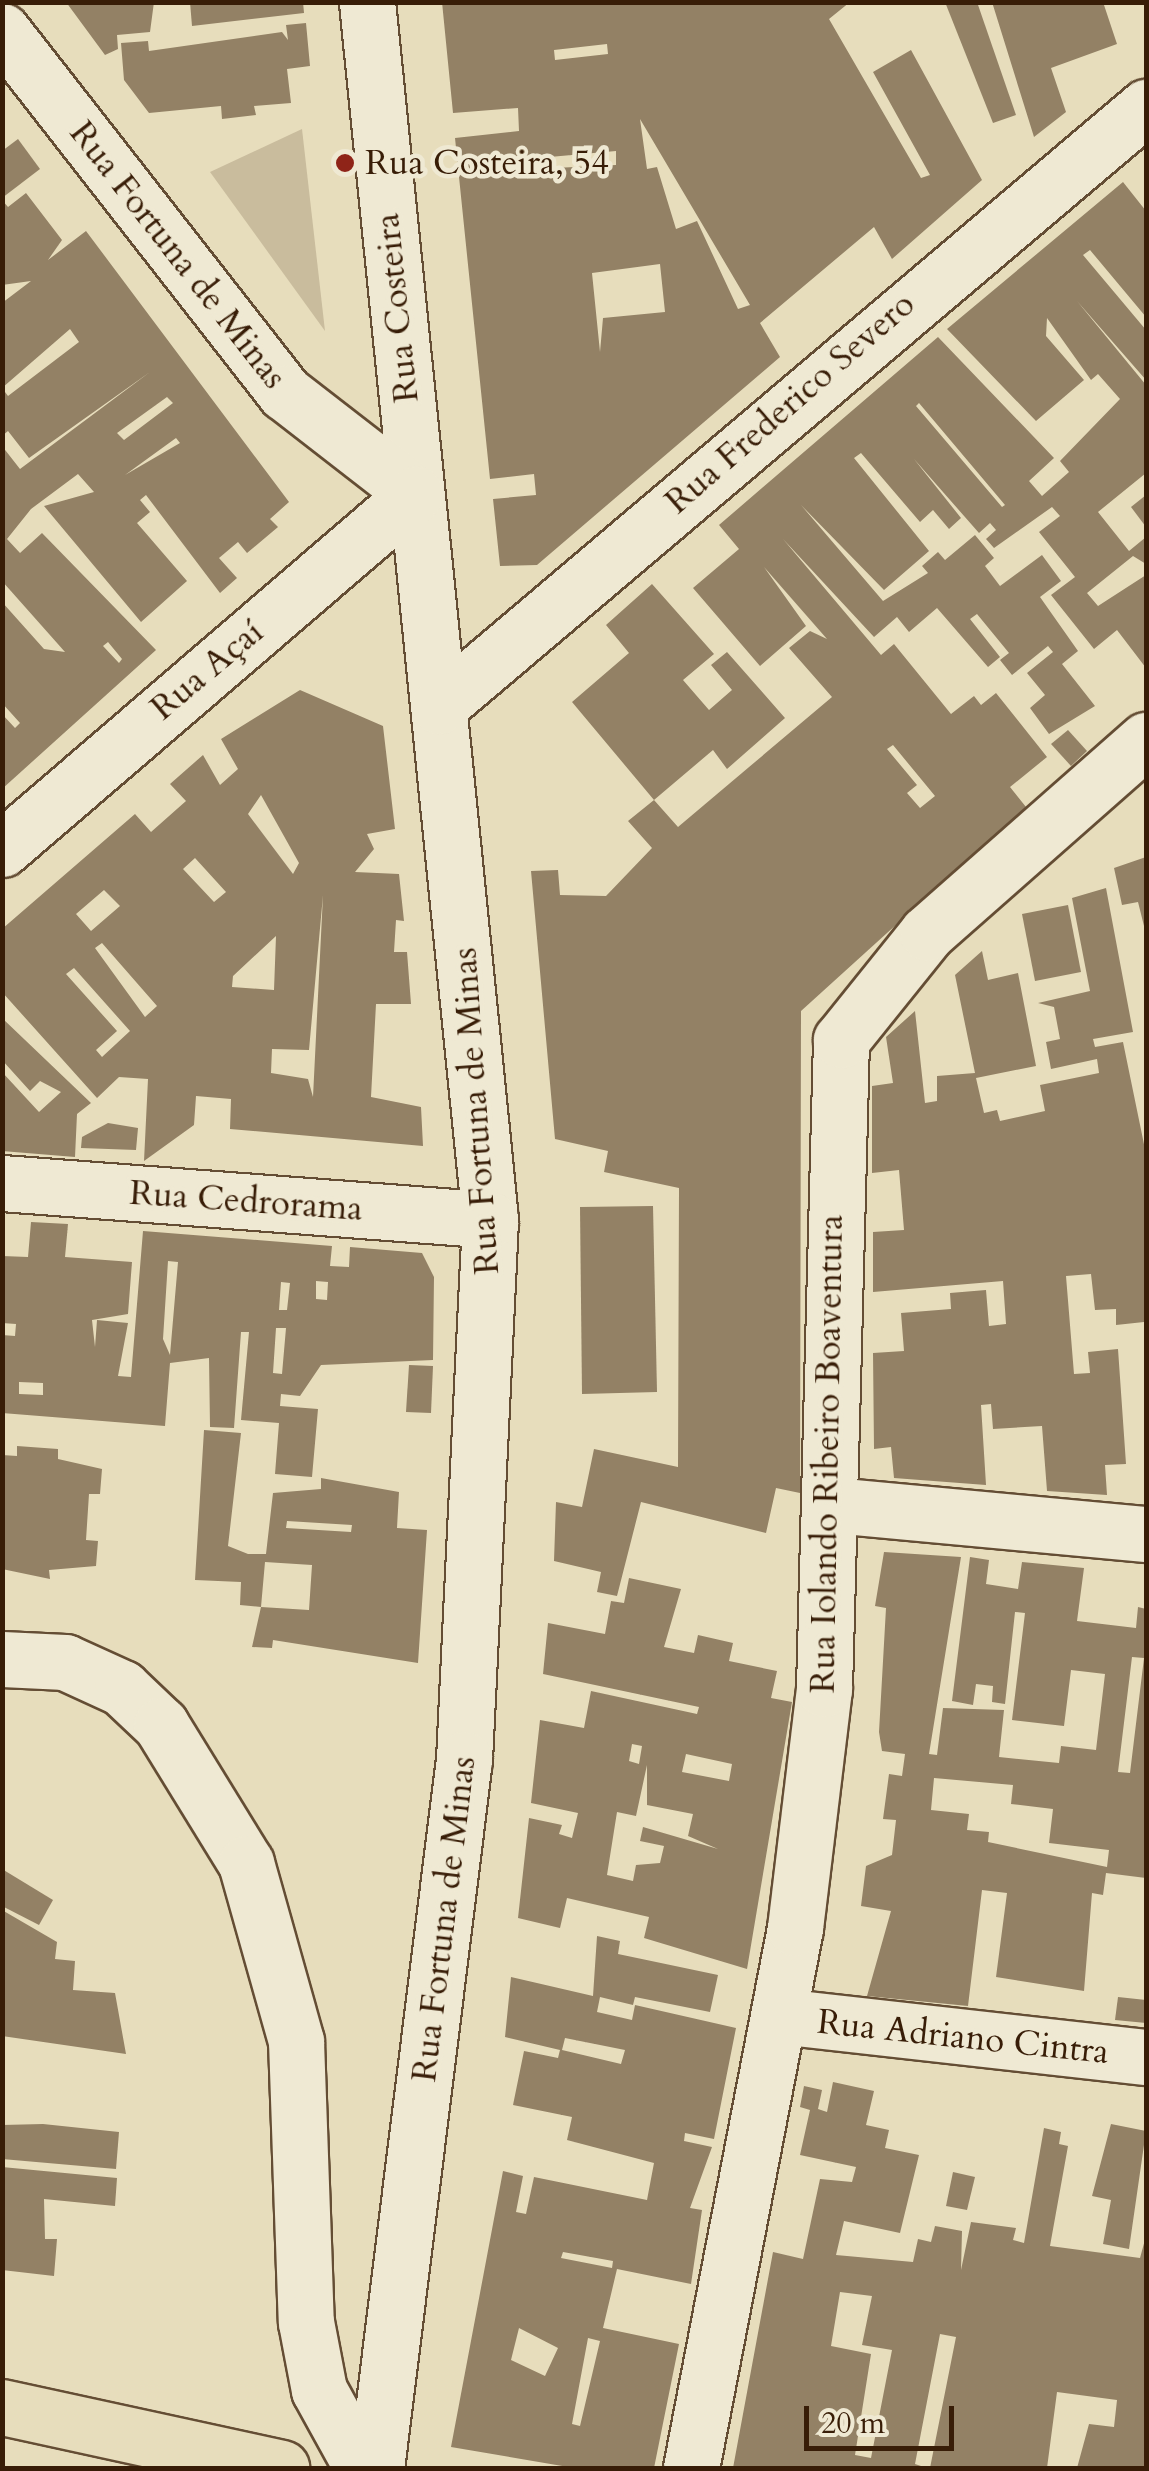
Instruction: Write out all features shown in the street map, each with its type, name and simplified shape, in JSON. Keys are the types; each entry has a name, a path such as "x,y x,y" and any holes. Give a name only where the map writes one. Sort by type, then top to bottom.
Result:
{"main road":[{"path":"2,2407 281,2468"}],"street":[{"name":"Rua Costeira","path":"367,2 415,494"},
{"name":"Rua Fortuna de Minas","path":"2,32 285,394 415,494 490,1220 464,1759 376,2468"},
{"name":"Rua Frederico Severo","path":"439,706 1146,107"},
{"name":"Rua Açaí","path":"2,849 415,494"},
{"name":"Rua Iolando Ribeiro Boaventura","path":"691,2468 779,2016 824,1688 832,1505 834,1080 848,1022 926,933 1146,740"},
{"name":"Rua Cedrorama","path":"2,1183 490,1220"},
{"path":"832,1505 1146,1534"},
{"path":"2,1659 65,1662 122,1688 161,1725 246,1863 296,2041 316,2373 362,2468"},
{"name":"Rua Adriano Cintra","path":"779,2016 1146,2057"}],"shaded area":[{"path":"302,129 325,331 210,172"}],"building":[{"path":"66,2 154,2 150,32 117,35 118,49 105,55"},
{"path":"190,2 303,2 304,13 192,26"},
{"path":"442,2 850,2 829,19 921,178 930,175 873,72 911,50 982,180 892,259 874,227 760,323 780,357 537,565 500,566 493,499 536,495 534,474 490,479 455,138 519,131 518,108 453,113","holes":["607,44 608,54 555,60 554,50","640,119 750,305 738,309 697,221 676,229 657,167 647,169","616,151 616,165 495,171 495,162","660,264 665,312 603,318 600,352 592,273"]},
{"path":"945,2 977,2 1016,115 993,123"},
{"path":"992,2 1103,2 1117,44 1051,68 1066,112 1034,137"},
{"path":"306,23 310,66 287,69 291,103 254,106 256,115 222,119 221,106 149,113 124,80 121,43 148,41 149,51 282,32 288,40 286,25"},
{"path":"18,139 40,169 2,198 2,151"},
{"path":"1123,182 1146,211 1146,317 1090,250 1083,255 1146,330 1146,380 1077,301 1146,385 1146,473 1098,512 1129,551 1146,537 1146,564 1133,556 1087,593 1098,606 1146,575 1146,668 1117,630 1094,649 1051,595 1075,577 1039,532 1060,516 1052,507 994,548 986,539 996,530 990,523 979,533 914,459 961,518 949,529 933,510 920,522 861,453 854,458 929,551 884,590 801,505 883,601 928,573 922,566 938,552 945,560 975,535 994,558 985,566 1000,586 1042,555 1061,581 1040,597 1078,651 1062,664 1095,706 1049,734 1030,708 1045,695 1027,673 1053,652 1048,646 1012,675 1000,660 1009,653 977,614 970,619 1000,657 988,667 937,608 909,632 897,617 874,637 783,539 881,655 894,644 951,714 974,696 981,705 996,693 1047,757 1010,787 1026,807 801,1011 800,1493 776,1488 766,1533 641,1502 617,1596 597,1592 601,1572 554,1561 556,1502 582,1507 594,1449 678,1467 679,1188 604,1172 608,1151 555,1139 531,871 558,870 560,895 606,896 652,848 628,821 654,800 678,827 832,697 789,648 810,631 827,639 764,567 806,626 760,666 693,588 739,549 719,525 938,337 1054,458 1029,481 1042,496 1069,472 1060,461 1120,399 1098,374 1091,380 1047,318 1046,336 1084,380 1036,421 947,329","holes":["919,403 1005,505 1002,507 916,406","893,745 935,796 920,808 907,793 917,785 887,749"]},
{"path":"26,193 62,240 48,260 86,231 289,502 270,519 278,527 247,553 238,542 219,558 237,578 220,593 146,495 140,500 150,512 137,523 187,581 141,622 44,506 94,492 78,474 31,509 7,539 20,553 42,533 156,650 2,789 2,714 15,728 20,723 2,703 2,602 44,649 65,652 2,581 2,446 20,469 150,372 29,458 8,431 2,436 2,388 2,303 31,281 2,285 2,200 8,207","holes":["70,329 79,342 8,396 2,388","167,397 173,403 124,440 117,433","176,438 180,443 125,475","108,642 122,659 119,663 103,646"]},
{"path":"1146,495 1146,527 1131,507"},
{"path":"652,584 714,654 683,680 709,710 732,690 711,665 727,652 785,718 727,769 713,750 654,800 572,702 629,653 606,625"},
{"path":"300,690 383,726 395,829 367,834 374,849 355,872 399,874 404,921 396,920 394,952 407,952 411,1004 376,1004 371,1097 421,1107 423,1146 230,1129 231,1099 196,1096 194,1125 144,1161 148,1079 119,1077 97,1098 2,992 2,929 135,814 151,832 186,801 170,784 203,755 220,785 238,769 221,739","holes":["261,795 299,863 293,874 248,814","195,858 226,892 214,902 183,869","104,890 120,906 91,931 76,914","323,895 313,1097 308,1079 271,1073 272,1049 309,1050","276,936 274,990 232,987 233,976","102,943 157,1006 145,1017 95,948","74,968 130,1031 102,1057 96,1050 117,1031 66,974"]},
{"path":"1068,730 1087,751 1071,766 1051,744"},
{"path":"1146,857 1145,930 1138,902 1122,905 1114,868"},
{"path":"1106,888 1133,1032 1093,1039 1095,1047 1123,1042 1146,1154 1144,1322 1116,1325 1116,1309 1095,1310 1091,1274 1066,1276 1074,1374 1090,1373 1088,1352 1118,1349 1126,1464 1105,1465 1107,1495 1047,1491 1042,1426 993,1429 991,1404 981,1405 986,1485 894,1478 891,1447 874,1449 873,1353 904,1351 901,1313 951,1309 950,1293 986,1290 989,1326 1006,1324 1003,1281 873,1292 873,1232 904,1230 899,1170 872,1173 872,1086 893,1083 886,1037 915,1011 925,1103 937,1101 937,1076 975,1073 955,975 982,951 988,980 1018,973 1036,1066 976,1078 984,1113 997,1110 1000,1121 1045,1111 1040,1085 1099,1073 1097,1059 1051,1069 1046,1042 1060,1039 1054,1007 1038,1003 1090,991 1072,898"},
{"path":"1068,905 1081,972 1035,981 1022,914"},
{"path":"2,1018 91,1103 77,1114 75,1157 2,1151 2,1072 39,1112 61,1092 40,1081 30,1091 2,1060"},
{"path":"108,1123 138,1128 136,1150 81,1148 82,1137"},
{"path":"653,1206 657,1392 582,1394 580,1207"},
{"path":"31,1222 68,1224 65,1257 132,1262 128,1314 92,1320 95,1347 97,1320 128,1323 118,1376 131,1377 143,1231 332,1246 330,1266 349,1267 350,1247 422,1253 434,1277 433,1360 321,1365 300,1396 281,1394 280,1406 318,1409 312,1477 275,1474 279,1423 241,1420 249,1332 241,1332 234,1428 210,1427 209,1358 170,1363 165,1426 2,1413 2,1335 15,1336 16,1324 2,1323 2,1256 28,1257","holes":["168,1261 178,1262 170,1355 163,1339","316,1281 328,1282 327,1300 316,1299","281,1282 290,1283 287,1310 279,1310","276,1328 286,1328 282,1374 273,1373","19,1382 43,1383 43,1395 19,1394"]},
{"path":"409,1365 433,1366 431,1413 406,1412"},
{"path":"204,1430 241,1433 228,1546 248,1554 266,1554 273,1493 321,1489 321,1478 399,1492 397,1528 427,1530 418,1663 273,1640 272,1648 252,1647 261,1607 240,1605 241,1582 195,1580","holes":["287,1521 352,1525 351,1532 286,1528","265,1562 312,1565 309,1610 261,1607"]},
{"path":"17,1446 58,1449 58,1459 102,1469 100,1494 89,1494 86,1540 98,1541 96,1566 49,1570 50,1579 2,1569 2,1455 17,1456"},
{"path":"884,1552 961,1557 929,1754 937,1755 943,1708 1004,1710 999,1757 1059,1763 1061,1746 1096,1750 1105,1674 1071,1670 1064,1726 1012,1720 1025,1613 1015,1612 1005,1704 992,1702 993,1686 976,1684 973,1705 952,1701 970,1557 989,1560 986,1584 1018,1589 1022,1562 1084,1568 1077,1621 1136,1628 1138,1607 1146,1609 1146,1878 1106,1873 1103,1895 1092,1893 1084,1991 996,1977 1007,1893 982,1890 968,2006 867,1996 891,1911 861,1906 866,1866 892,1855 896,1820 883,1819 889,1774 902,1776 905,1754 882,1751 879,1732 886,1608 875,1606","holes":["1132,1657 1144,1658 1130,1773 1118,1772","934,1778 1013,1785 1011,1804 1053,1809 1049,1843 1109,1850 1107,1867 988,1842 989,1832 967,1830 969,1814 931,1810"]},
{"path":"629,1578 681,1589 664,1647 694,1653 698,1635 733,1643 729,1661 777,1671 771,1698 792,1702 747,1969 644,1938 649,1917 567,1898 560,1928 518,1918 529,1818 562,1825 559,1834 572,1838 578,1813 531,1803 540,1720 584,1728 591,1691 697,1714 699,1707 543,1674 548,1623 605,1634 611,1601 624,1603","holes":["632,1744 642,1746 639,1764 629,1761","686,1754 732,1764 729,1781 682,1772","647,1765 647,1805 693,1814 688,1836 718,1849 643,1827 640,1841 664,1846 660,1863 636,1865 633,1881 607,1875 617,1812 636,1816"]},
{"path":"2,1869 53,1900 39,1925 2,1906"},
{"path":"2,1910 57,1942 55,1959 75,1961 73,1990 115,1993 126,2054 2,2036"},
{"path":"597,1936 620,1941 618,1954 718,1975 710,2012 635,1997 633,2005 600,1997 597,2012 632,2020 635,2005 736,2028 714,2139 685,2133 684,2141 712,2147 690,2208 702,2210 691,2284 617,2269 603,2328 679,2344 654,2468 574,2468 451,2447 503,2171 523,2176 516,2212 526,2214 534,2177 647,2200 654,2163 567,2140 572,2117 513,2105 524,2051 558,2058 560,2050 505,2037 511,1977 593,1996","holes":["565,2038 625,2050 621,2064 562,2050","563,2252 613,2261 612,2268 561,2258","519,2328 558,2348 545,2376 511,2360","588,2338 600,2341 580,2426 572,2424"]},
{"path":"1118,1997 1146,2000 1146,2023 1115,2020"},
{"path":"833,2082 874,2091 866,2125 889,2130 885,2148 919,2155 900,2233 844,2221 836,2255 913,2262 918,2239 931,2242 935,2226 962,2231 961,2270 971,2222 1016,2228 1013,2240 1024,2243 1044,2128 1061,2132 1059,2144 1068,2146 1050,2246 1140,2258 1146,2236 1146,2468 1077,2468 1089,2424 1114,2427 1117,2400 1057,2392 1047,2468 930,2468 956,2337 940,2334 915,2464 927,2468 733,2468 773,2252 803,2259 820,2179 852,2182 856,2167 800,2155 810,2110 800,2107 804,2086 822,2090 818,2109 827,2112","holes":["840,2292 872,2296 862,2345 892,2350 871,2458 855,2455 871,2354 831,2346"]},
{"path":"43,2124 119,2132 116,2169 2,2159 2,2125"},
{"path":"1111,2124 1146,2131 1129,2249 1103,2244 1111,2200 1092,2196"},
{"path":"2,2167 117,2178 115,2206 44,2199 45,2239 57,2239 54,2276 2,2270"},
{"path":"953,2172 975,2177 967,2210 946,2206"}],"place":[{"name":"Rua Costeira, 54","path":"345,163"}]}
